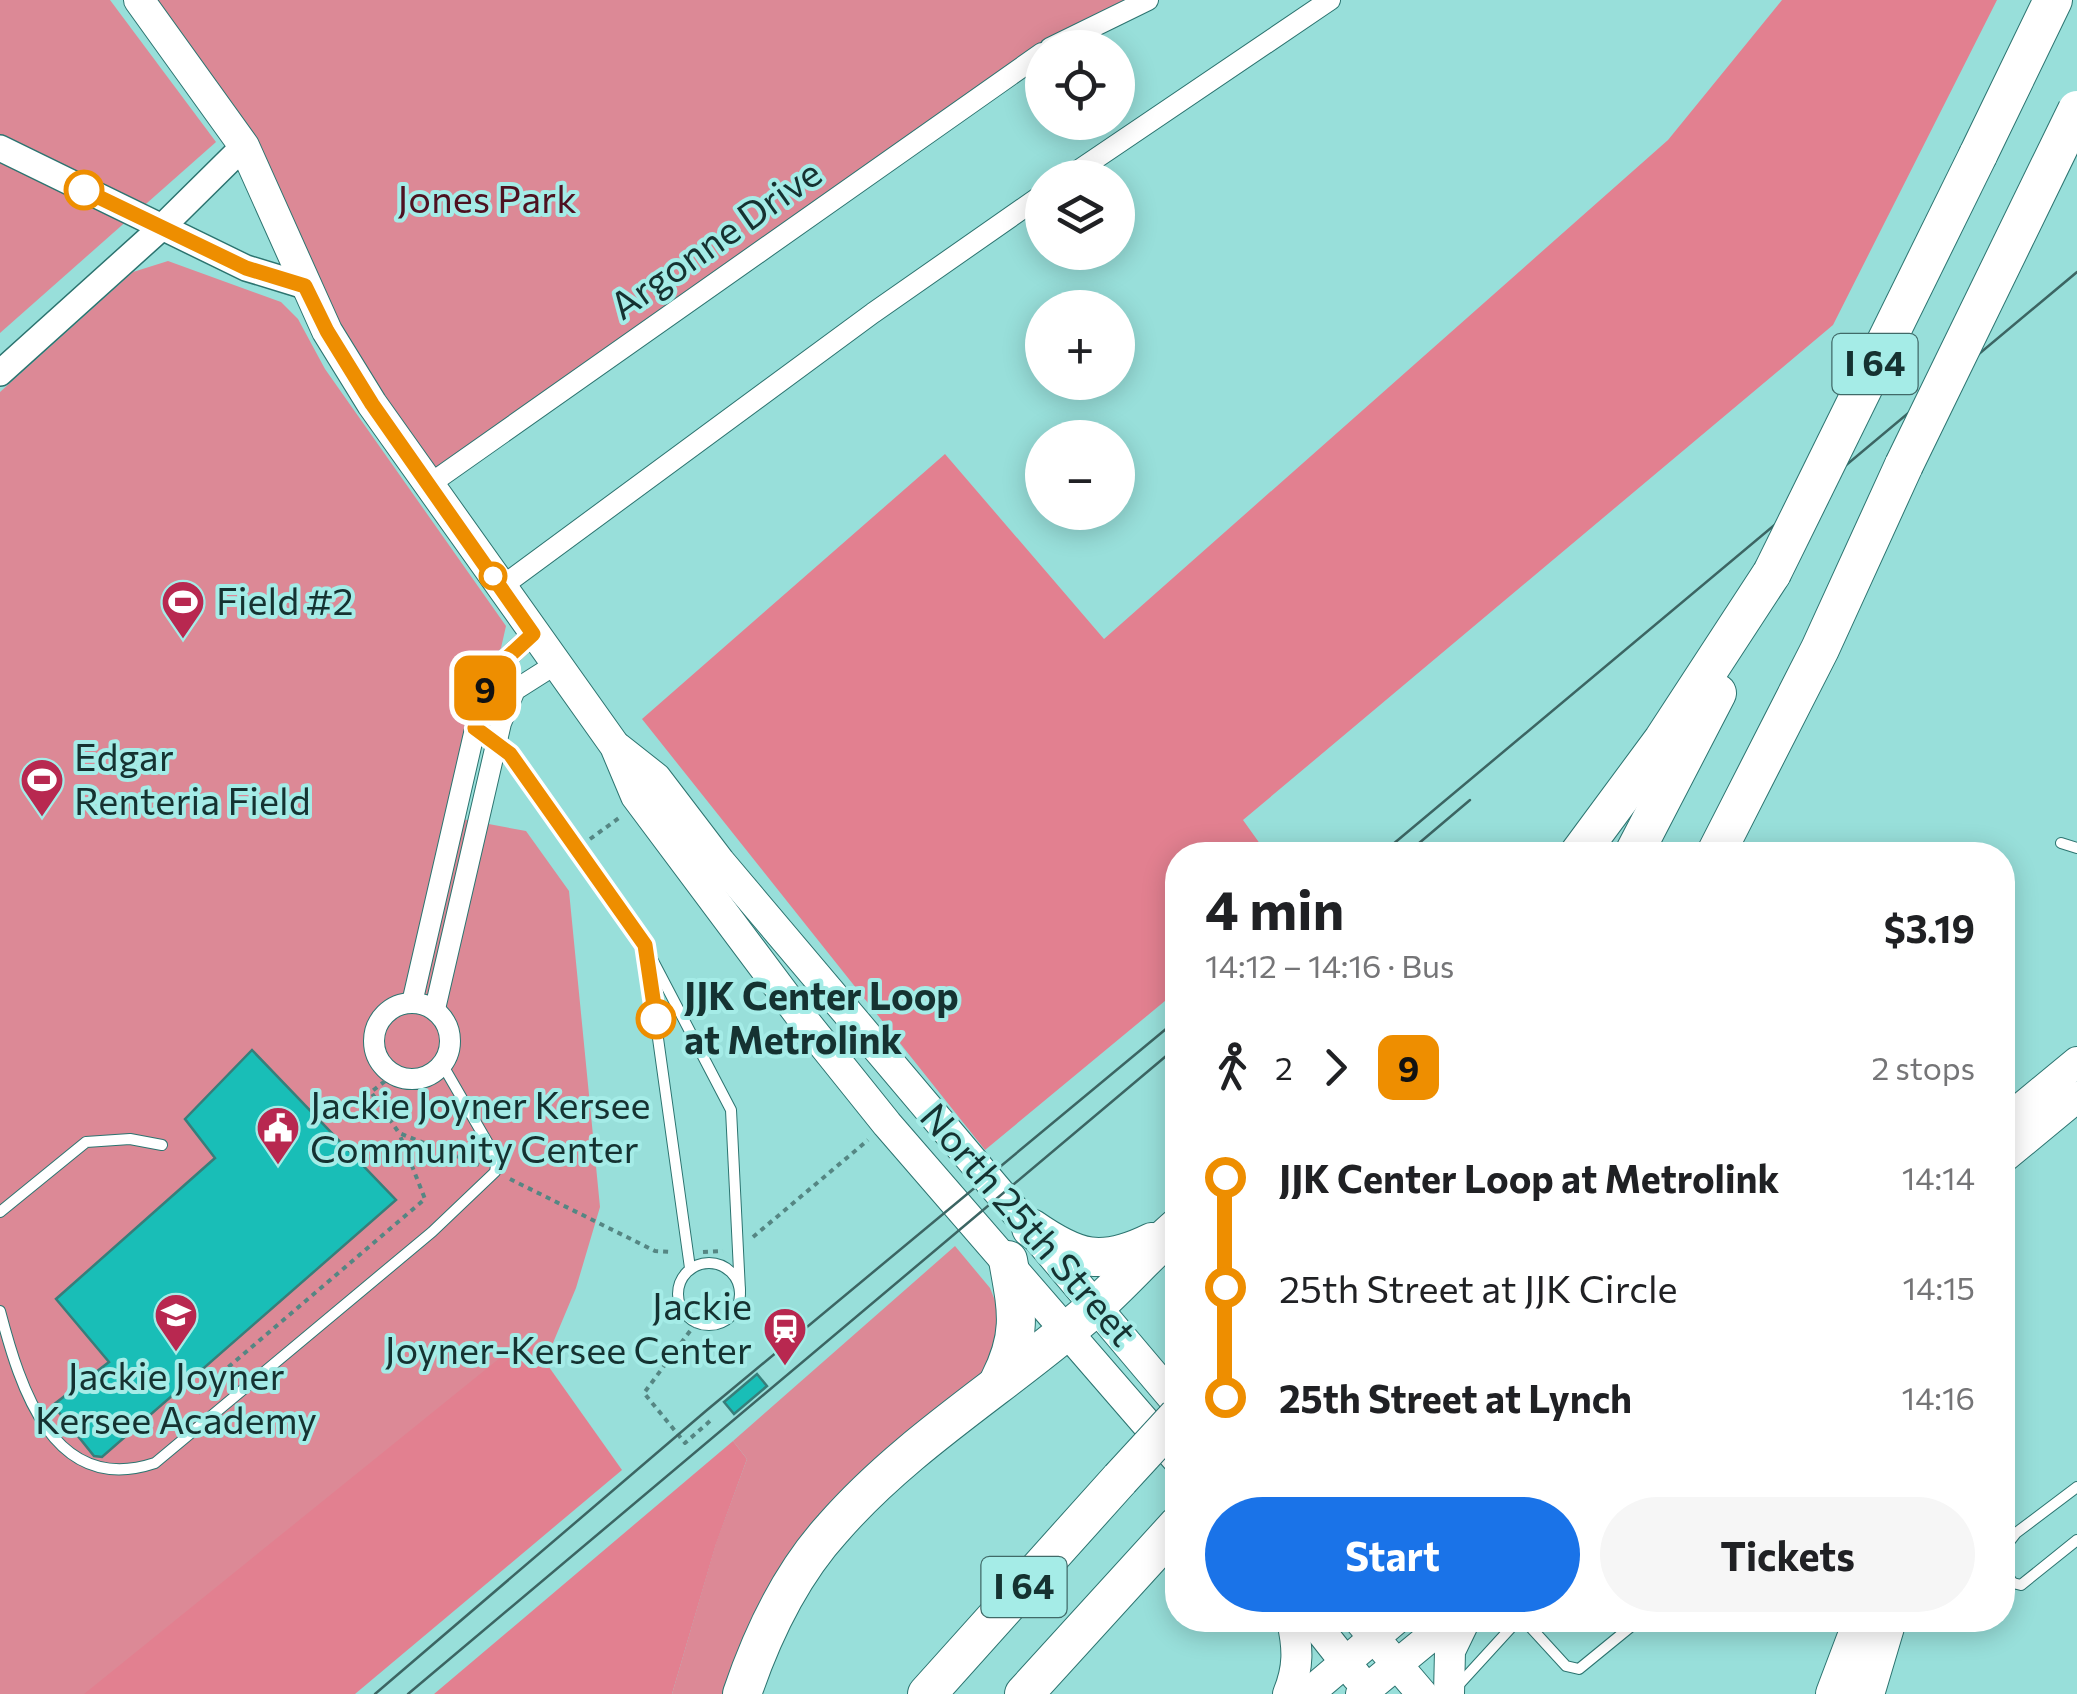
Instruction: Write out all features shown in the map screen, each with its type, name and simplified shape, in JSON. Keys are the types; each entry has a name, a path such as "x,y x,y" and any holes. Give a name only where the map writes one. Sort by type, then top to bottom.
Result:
{"highway":[{"name":"I 64","path":"1640,842 1699,732 1772,573 2053,0"},
{"name":"I 64","path":"1722,842 1820,649 1904,465 2077,110"},
{"path":"1588,842 1663,740 1772,573"},
{"path":"1751,842 1812,719 1820,649"},
{"path":"1032,1228 1080,1256 1101,1260 1122,1256 1165,1235"},
{"path":"742,1694 755,1656 783,1600 831,1529 898,1466 1082,1317 1165,1239"},
{"path":"995,1388 1010,1359 1018,1328 1008,1260"},
{"name":"I 64","path":"927,1694 1165,1430"},
{"name":"I 64","path":"1024,1694 1165,1539"},
{"path":"1836,1694 1859,1632"},
{"path":"1865,1694 1883,1632"}],"main road":[{"name":"North 25th Street","path":"139,0 244,146 327,331 363,389 615,746 636,796 790,1003 887,1124 1008,1260 1082,1317 1165,1392"},
{"name":"North 25th Street","path":"615,746 656,778 720,862 1032,1228 1082,1317 1165,1441"},
{"path":"2015,1113 2077,1062"},
{"path":"2015,1148 2077,1097"},
{"path":"1288,1694 1297,1670 1294,1632"},
{"path":"1322,1632 1366,1692 1437,1632"},
{"path":"1308,1694 1346,1662 1371,1632"},
{"path":"1379,1632 1398,1665 1422,1694"},
{"path":"1449,1694 1450,1652 1459,1632"}],"street":[{"path":"1087,30 1148,0"},
{"path":"1094,160 1330,0"},
{"name":"Argonne Drive","path":"430,484 1025,65"},
{"path":"0,373 161,228 244,146"},
{"path":"0,148 246,268 305,286"},
{"path":"501,587 873,313 1025,207"},
{"path":"412,1004 475,728 493,671 533,634"},
{"path":"435,1009 496,743 516,690 556,664"},
{"path":"412,1004 435,1009 448,1029 450,1045 442,1064 421,1078 393,1074 375,1050 378,1023 390,1010 412,1004"}],"lane":[{"path":"475,728 510,754 645,945 731,1110 740,1291 736,1311 728,1319 706,1326 684,1314 677,1299 682,1278 690,1268 715,1263 726,1267 740,1291"},
{"path":"2061,843 2077,848"},
{"path":"645,945 690,1268"},
{"path":"0,1311 15,1366 34,1410 52,1437 81,1459 112,1470 132,1470 155,1463 432,1232 495,1172 497,1159 442,1064"},
{"path":"0,1212 86,1142 130,1139 162,1144"},
{"path":"2015,1534 2077,1487"},
{"path":"2015,1583 2021,1585 2077,1540"},
{"path":"1449,1694 1509,1632"},
{"path":"1533,1632 1572,1669 1580,1669 1625,1632"}],"path":[{"path":"590,839 631,810"},
{"path":"198,1393 426,1199 399,1133 370,1092 393,1074"},
{"path":"510,1179 655,1251 688,1254 738,1250 887,1124"},
{"path":"399,1133 488,1168"},
{"path":"696,1323 644,1392 685,1443 710,1421"}],"green space":[{"path":"0,0 110,0 216,142 0,333"},
{"name":"Jones Park","path":"139,0 1148,0 1082,30 1025,30 1025,66 430,484 305,286 244,146"},
{"path":"168,261 281,302 298,319 325,369 506,626 501,648 476,681 446,816 526,831 569,891 600,1207 576,1288 537,1381 165,1694 0,1694 0,392 133,272"},
{"path":"955,1246 990,1288 1005,1326 989,1375 947,1402 725,1694 672,1694 716,1543 747,1459 733,1441"}],"shaded area":[{"path":"1782,0 1997,0 1833,325 1243,820 1259,842 1165,842 1165,1001 985,1150 642,719 945,454 1104,639 1668,140"},
{"path":"527,1336 622,1470 355,1694 84,1694"},
{"path":"733,1441 747,1459 716,1544 672,1694 434,1694"}],"building":[{"path":"252,1050 396,1200 102,1457 94,1456 53,1405 109,1362 56,1299 215,1158 185,1119"},
{"path":"757,1374 767,1386 734,1414 724,1402"}],"tram line":[{"path":"1396,842 2077,272"},
{"path":"1420,842 1470,800"},
{"path":"375,1694 707,1410 1165,1030"},
{"path":"408,1694 1165,1057"}],"bus line":[{"name":"9","path":"84,190 246,268 305,286 327,331 372,404 533,634 493,671 475,728 510,754 645,945 656,1019"}],"place":[{"name":"Field #2","path":"183,640"},
{"name":"Edgar Renteria Field","path":"42,818"},
{"name":"JJK Center Loop at Metrolink","path":"656,1019"},
{"name":"Jackie Joyner Kersee Community Center","path":"278,1166"},
{"name":"Jackie Joyner Kersee Academy","path":"176,1353"},
{"name":"Jackie Joyner-Kersee Center","path":"785,1367"}]}
